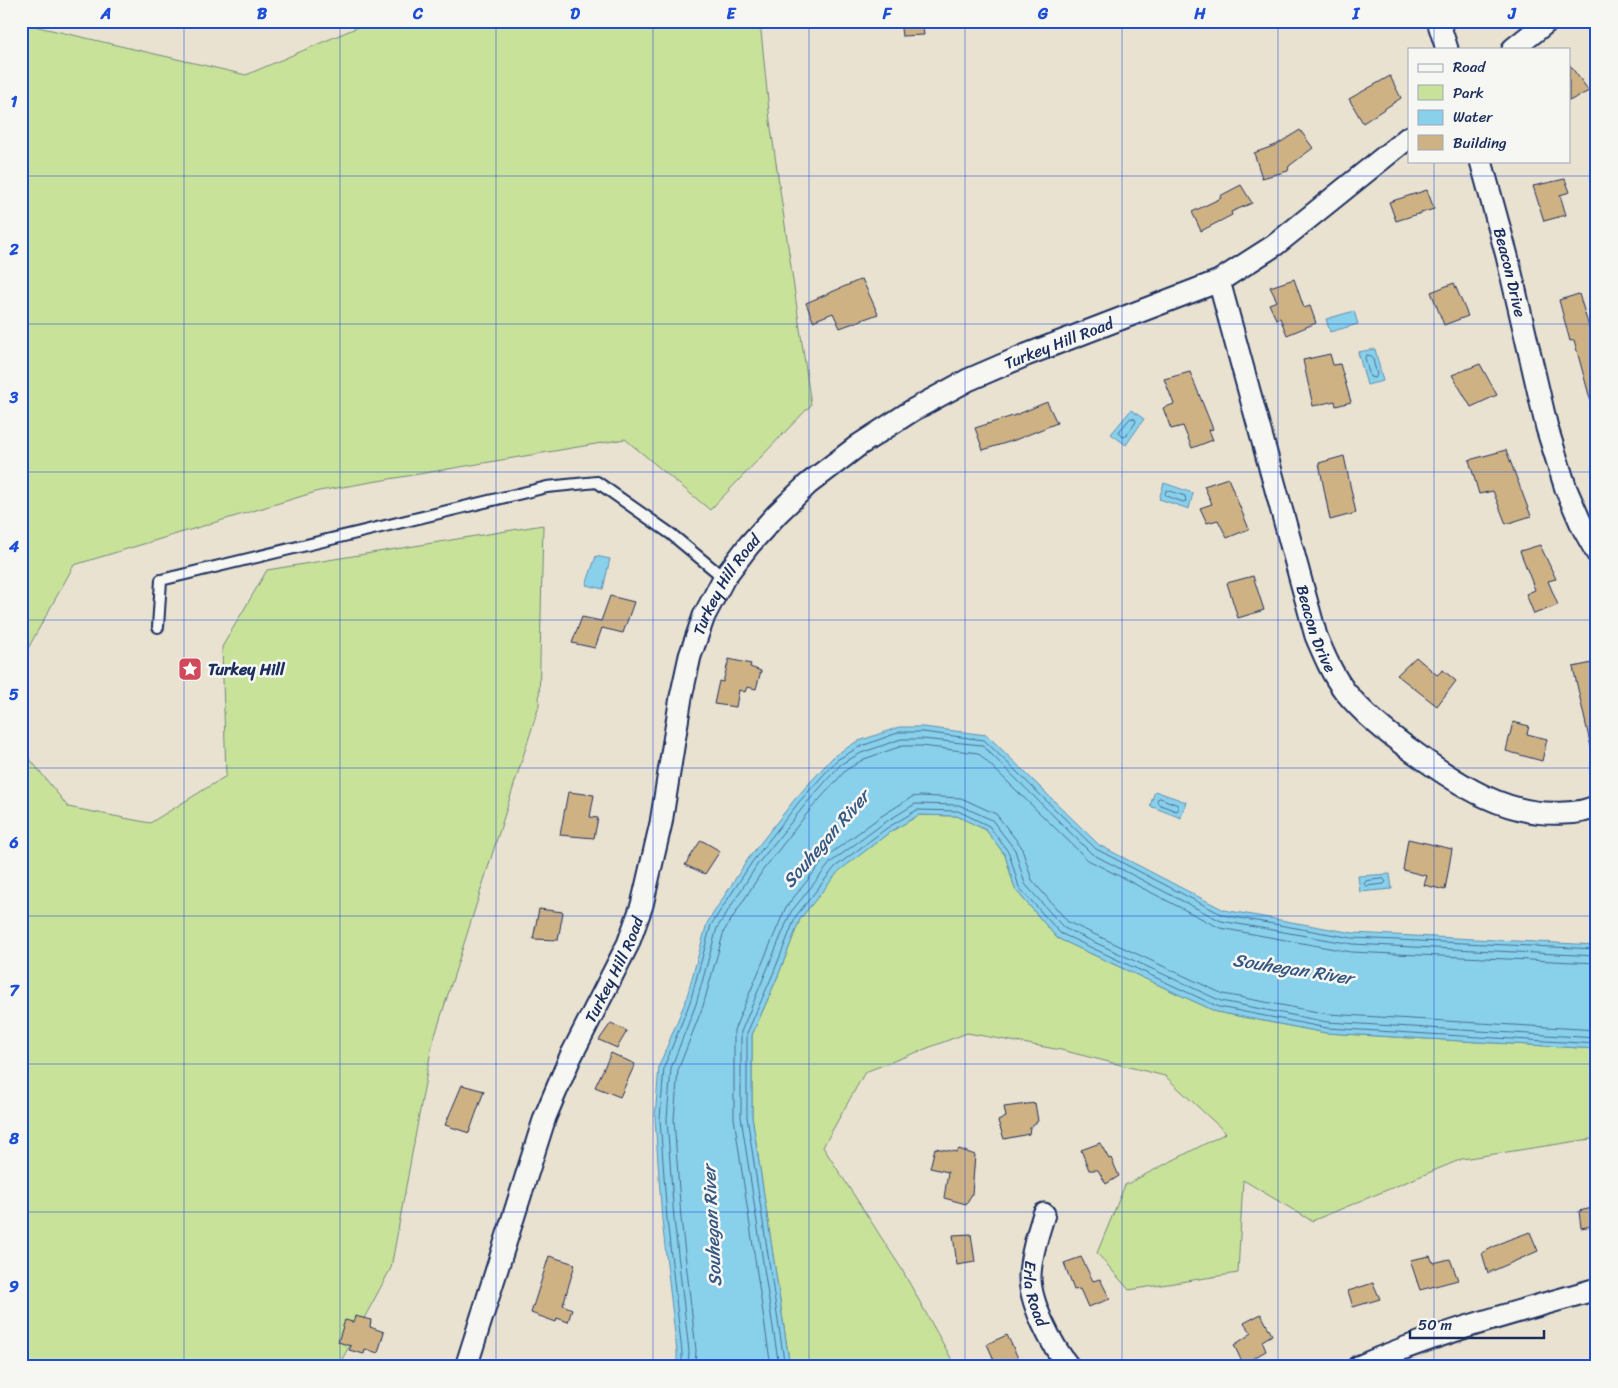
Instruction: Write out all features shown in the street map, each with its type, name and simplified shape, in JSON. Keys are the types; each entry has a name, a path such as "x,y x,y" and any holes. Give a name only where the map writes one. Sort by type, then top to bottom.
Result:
{"street":[{"path":"1438,21 1448,48"},
{"path":"1514,48 1548,21"},
{"name":"Turkey Hill Road","path":"466,1367 545,1117 570,1058 628,944 642,905 661,823 681,697 690,656 704,616 724,578 749,545 808,484 859,445 913,410 968,380 1026,355 1219,281 1275,245 1408,139"},
{"name":"Beacon Drive","path":"1482,162 1507,256 1547,428 1566,489 1597,554"},
{"name":"Beacon Drive","path":"1219,281 1316,636 1333,673 1344,690 1389,735 1440,772 1494,802 1533,812 1553,814 1573,813 1597,806"},
{"name":"Erla Road","path":"1044,1214 1036,1239 1030,1276 1034,1302 1052,1342 1069,1367"},
{"path":"1358,1367 1446,1332 1597,1289"}],"lane":[{"path":"158,627 161,580 548,487 598,482 671,534 724,578"}],"green space":[{"path":"372,21 760,21 770,121 811,405 710,510 625,439 319,491 74,565 26,652 26,754 68,807 150,823 226,776 222,647 267,570 543,525 539,706 432,1045 391,1268 338,1367 21,1367 21,23 246,75"},
{"path":"919,815 957,816 986,830 1005,855 1015,889 1057,938 1217,1012 1326,1033 1597,1049 1597,1138 1462,1159 1312,1221 1243,1180 1238,1273 1129,1290 1097,1253 1125,1185 1226,1133 1165,1076 1061,1050 967,1033 865,1072 823,1147 901,1268 956,1367 790,1367 752,1116 752,1035 800,919 838,871 890,832"}],"water":[{"path":"1354,311 1358,324 1330,332 1326,319"},
{"path":"1375,349 1383,381 1367,385 1358,352"},
{"path":"1131,410 1144,419 1126,445 1111,434"},
{"path":"1164,483 1193,493 1189,509 1159,499"},
{"path":"596,556 610,559 603,589 586,585"},
{"name":"Souhegan River","path":"899,727 923,727 987,735 1099,845 1224,910 1353,933 1597,945 1597,1049 1326,1033 1217,1012 1057,938 1015,889 1005,855 986,830 957,816 919,815 890,832 839,871 800,919 752,1035 752,1116 790,1367 677,1367 677,1352 662,1220 655,1119 659,1066 686,1000 707,923 748,859 795,799 834,756 856,742"},
{"path":"1155,791 1186,802 1181,818 1150,806"},
{"path":"1390,874 1392,889 1360,892 1358,876"}],"building":[{"path":"900,21 922,21 924,35 902,36"},
{"path":"1570,65 1589,91 1570,100"},
{"path":"1390,76 1401,98 1363,123 1349,99"},
{"path":"1300,130 1313,148 1289,166 1288,171 1262,178 1254,153 1276,145"},
{"path":"1565,179 1570,192 1560,195 1566,215 1544,221 1533,186"},
{"path":"1241,185 1252,203 1231,212 1232,215 1201,231 1192,212 1221,198 1220,196"},
{"path":"1427,190 1434,209 1396,221 1389,202"},
{"path":"862,279 878,314 840,328 833,313 813,321 806,303"},
{"path":"1294,279 1304,308 1310,306 1316,323 1287,335 1280,318 1276,319 1269,304 1277,301 1270,287"},
{"path":"1454,283 1468,316 1444,325 1431,292"},
{"path":"1579,294 1597,353 1597,405 1592,406 1574,340 1570,341 1559,300"},
{"path":"1330,354 1333,365 1340,364 1351,402 1336,406 1335,401 1313,406 1303,360"},
{"path":"1480,364 1497,395 1471,407 1452,375"},
{"path":"1190,372 1213,429 1209,430 1213,440 1192,448 1183,426 1171,429 1163,408 1174,404 1164,379"},
{"path":"1047,402 1057,423 1015,440 983,450 975,428 1016,415"},
{"path":"1506,450 1531,516 1506,524 1493,491 1479,494 1469,460"},
{"path":"1344,456 1356,513 1330,520 1319,463"},
{"path":"1228,478 1249,529 1227,538 1218,520 1207,523 1200,508 1212,504 1204,486"},
{"path":"1540,545 1556,579 1548,581 1558,605 1534,614 1526,594 1535,590 1520,551"},
{"path":"1253,576 1264,610 1238,618 1227,583"},
{"path":"610,596 634,602 623,633 602,628 595,648 572,643 582,617 601,621"},
{"path":"1416,657 1437,675 1443,670 1456,681 1437,706 1397,675"},
{"path":"729,659 751,664 750,667 761,671 756,689 747,687 745,692 739,690 736,707 714,704 719,681 723,682"},
{"path":"1597,662 1597,746 1591,747 1573,667"},
{"path":"1513,722 1529,726 1527,734 1547,739 1542,761 1506,751"},
{"path":"568,792 594,795 590,817 598,818 594,838 560,835"},
{"path":"1408,839 1452,849 1445,890 1424,885 1427,876 1403,870"},
{"path":"701,840 720,851 705,874 685,865"},
{"path":"539,909 563,912 558,940 533,939"},
{"path":"611,1023 627,1031 617,1048 599,1040"},
{"path":"611,1053 635,1064 620,1097 595,1087"},
{"path":"462,1085 484,1091 469,1133 445,1125"},
{"path":"1035,1103 1038,1121 1030,1127 1029,1134 1004,1139 998,1121 1006,1117 1004,1107"},
{"path":"1100,1143 1109,1159 1111,1158 1119,1176 1106,1184 1098,1170 1089,1170 1081,1150"},
{"path":"935,1148 957,1152 959,1149 975,1155 972,1194 966,1204 944,1198 948,1172 930,1168"},
{"path":"1597,1207 1597,1225 1581,1228 1579,1211"},
{"path":"1530,1232 1538,1251 1488,1273 1482,1253 1505,1241"},
{"path":"971,1234 975,1262 957,1265 953,1235"},
{"path":"549,1256 575,1264 563,1305 572,1309 568,1322 557,1318 556,1322 531,1313"},
{"path":"1430,1256 1433,1263 1450,1259 1458,1280 1420,1290 1410,1260"},
{"path":"1081,1257 1093,1281 1100,1279 1110,1299 1088,1307 1080,1289 1074,1290 1064,1263"},
{"path":"1373,1283 1380,1299 1353,1307 1348,1291"},
{"path":"1261,1314 1272,1335 1262,1341 1266,1351 1243,1364 1234,1345 1252,1333 1244,1323"},
{"path":"355,1316 371,1320 370,1327 384,1332 378,1353 365,1349 364,1354 349,1350 351,1346 338,1342 345,1320 353,1322"},
{"path":"1007,1335 1019,1360 1008,1367 997,1367 987,1344"}],"place":[{"name":"Turkey Hill","path":"190,669"}]}
